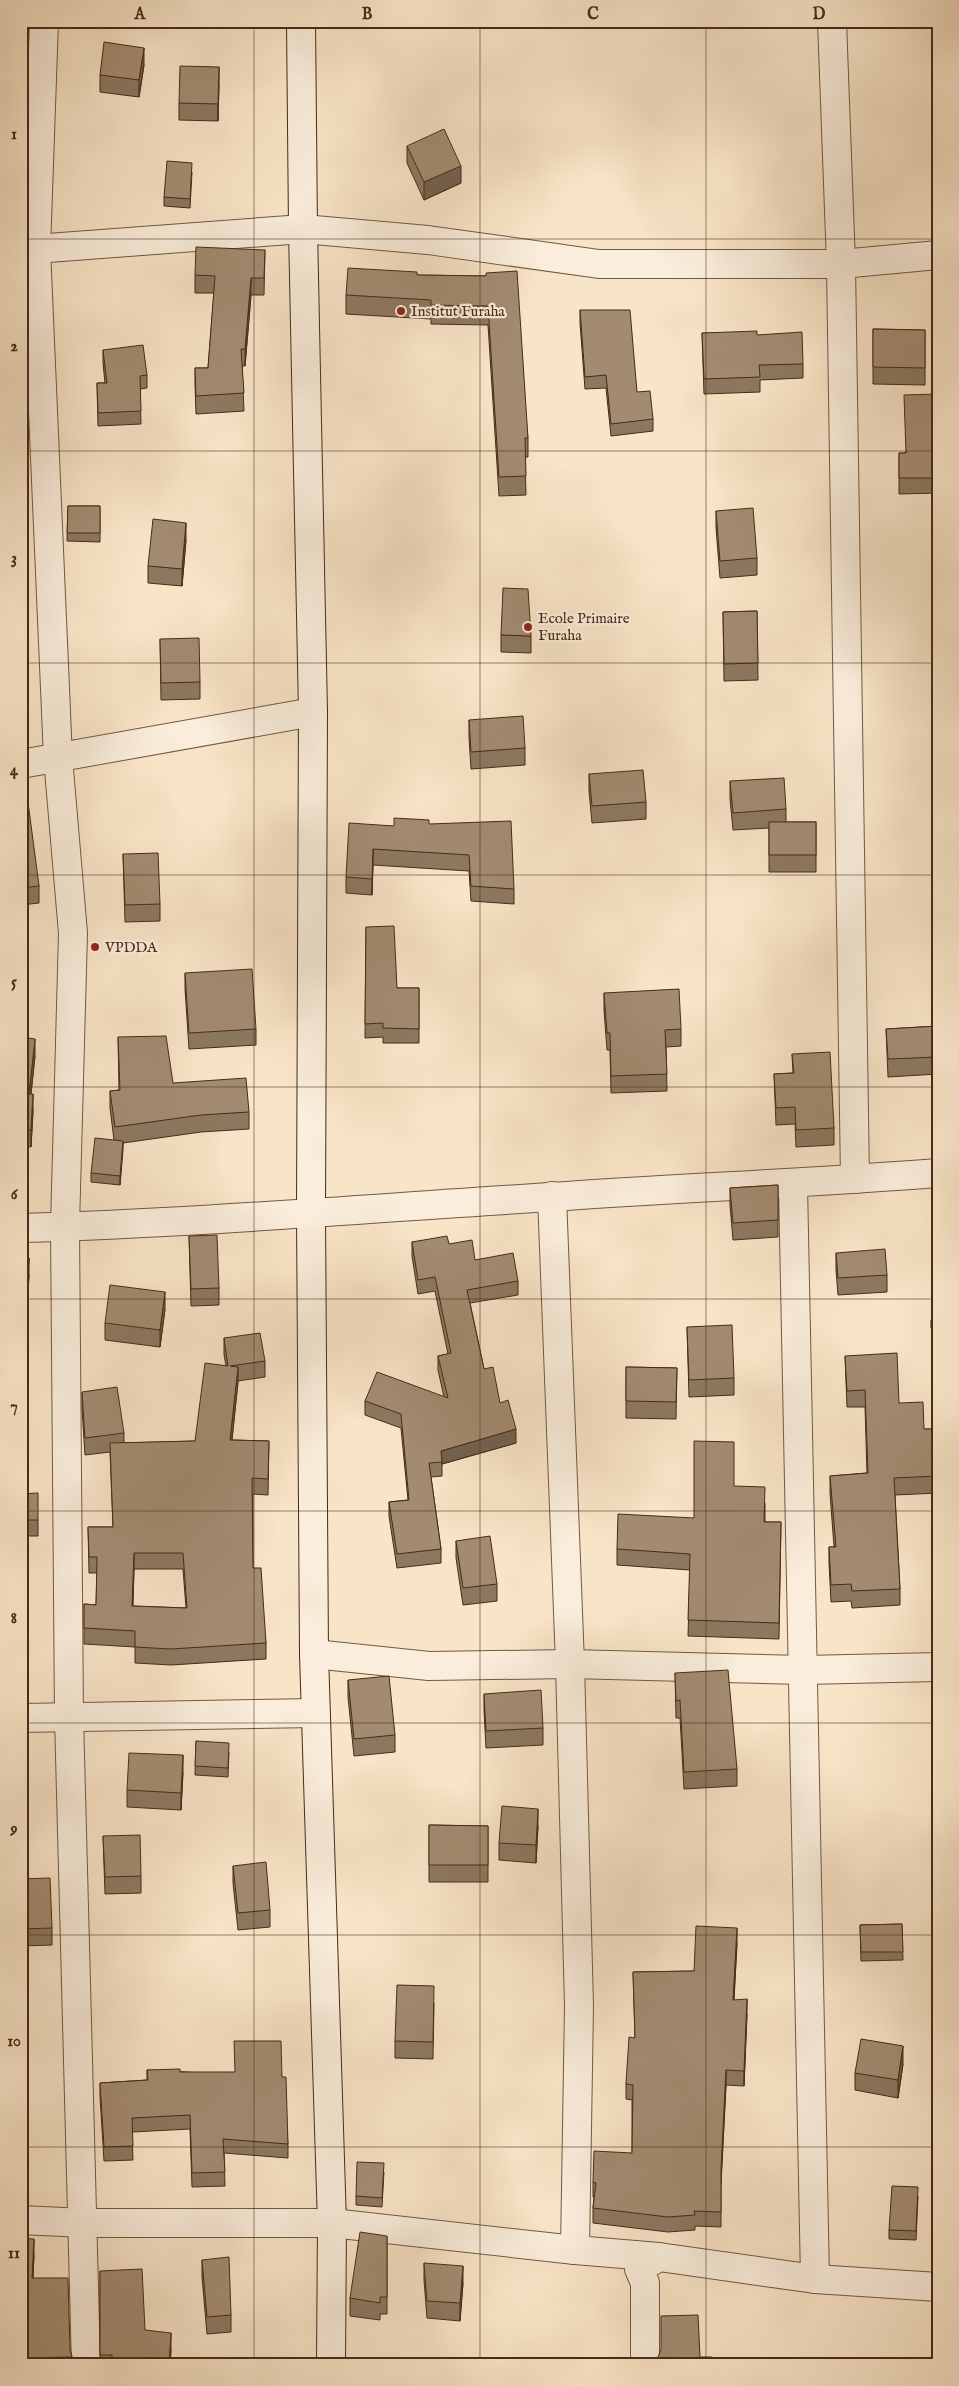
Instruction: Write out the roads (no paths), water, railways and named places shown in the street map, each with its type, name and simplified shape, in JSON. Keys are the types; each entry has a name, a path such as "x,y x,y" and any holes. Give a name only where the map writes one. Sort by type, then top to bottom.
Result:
{"street":[{"path":"44,21 29,250 58,758 72,933 65,1226 69,1717 84,2223 86,2365"},
{"path":"301,21 303,229 313,712 311,1214 314,1654 332,2223 331,2365"},
{"path":"832,21 841,264 856,1179"},
{"path":"29,250 303,229 428,240 599,264 841,264 938,255"},
{"path":"21,764 313,712"},
{"path":"21,1228 311,1214 552,1196 793,1184 938,1173"},
{"path":"793,1184 815,2279"},
{"path":"552,1196 570,1664 579,2006 575,2250"},
{"path":"314,1654 429,1666 570,1664 804,1670 938,1667"},
{"path":"21,1718 315,1712"},
{"path":"21,2220 84,2223 332,2223 575,2250 658,2257 815,2279 938,2287"},
{"path":"645,2365 645,2283 639,2269 658,2257"}],"place":[{"name":"Institut Furaha","path":"401,311"},
{"name":"Ecole Primaire Furaha","path":"528,627"},
{"name":"VPDDA","path":"95,947"}]}
